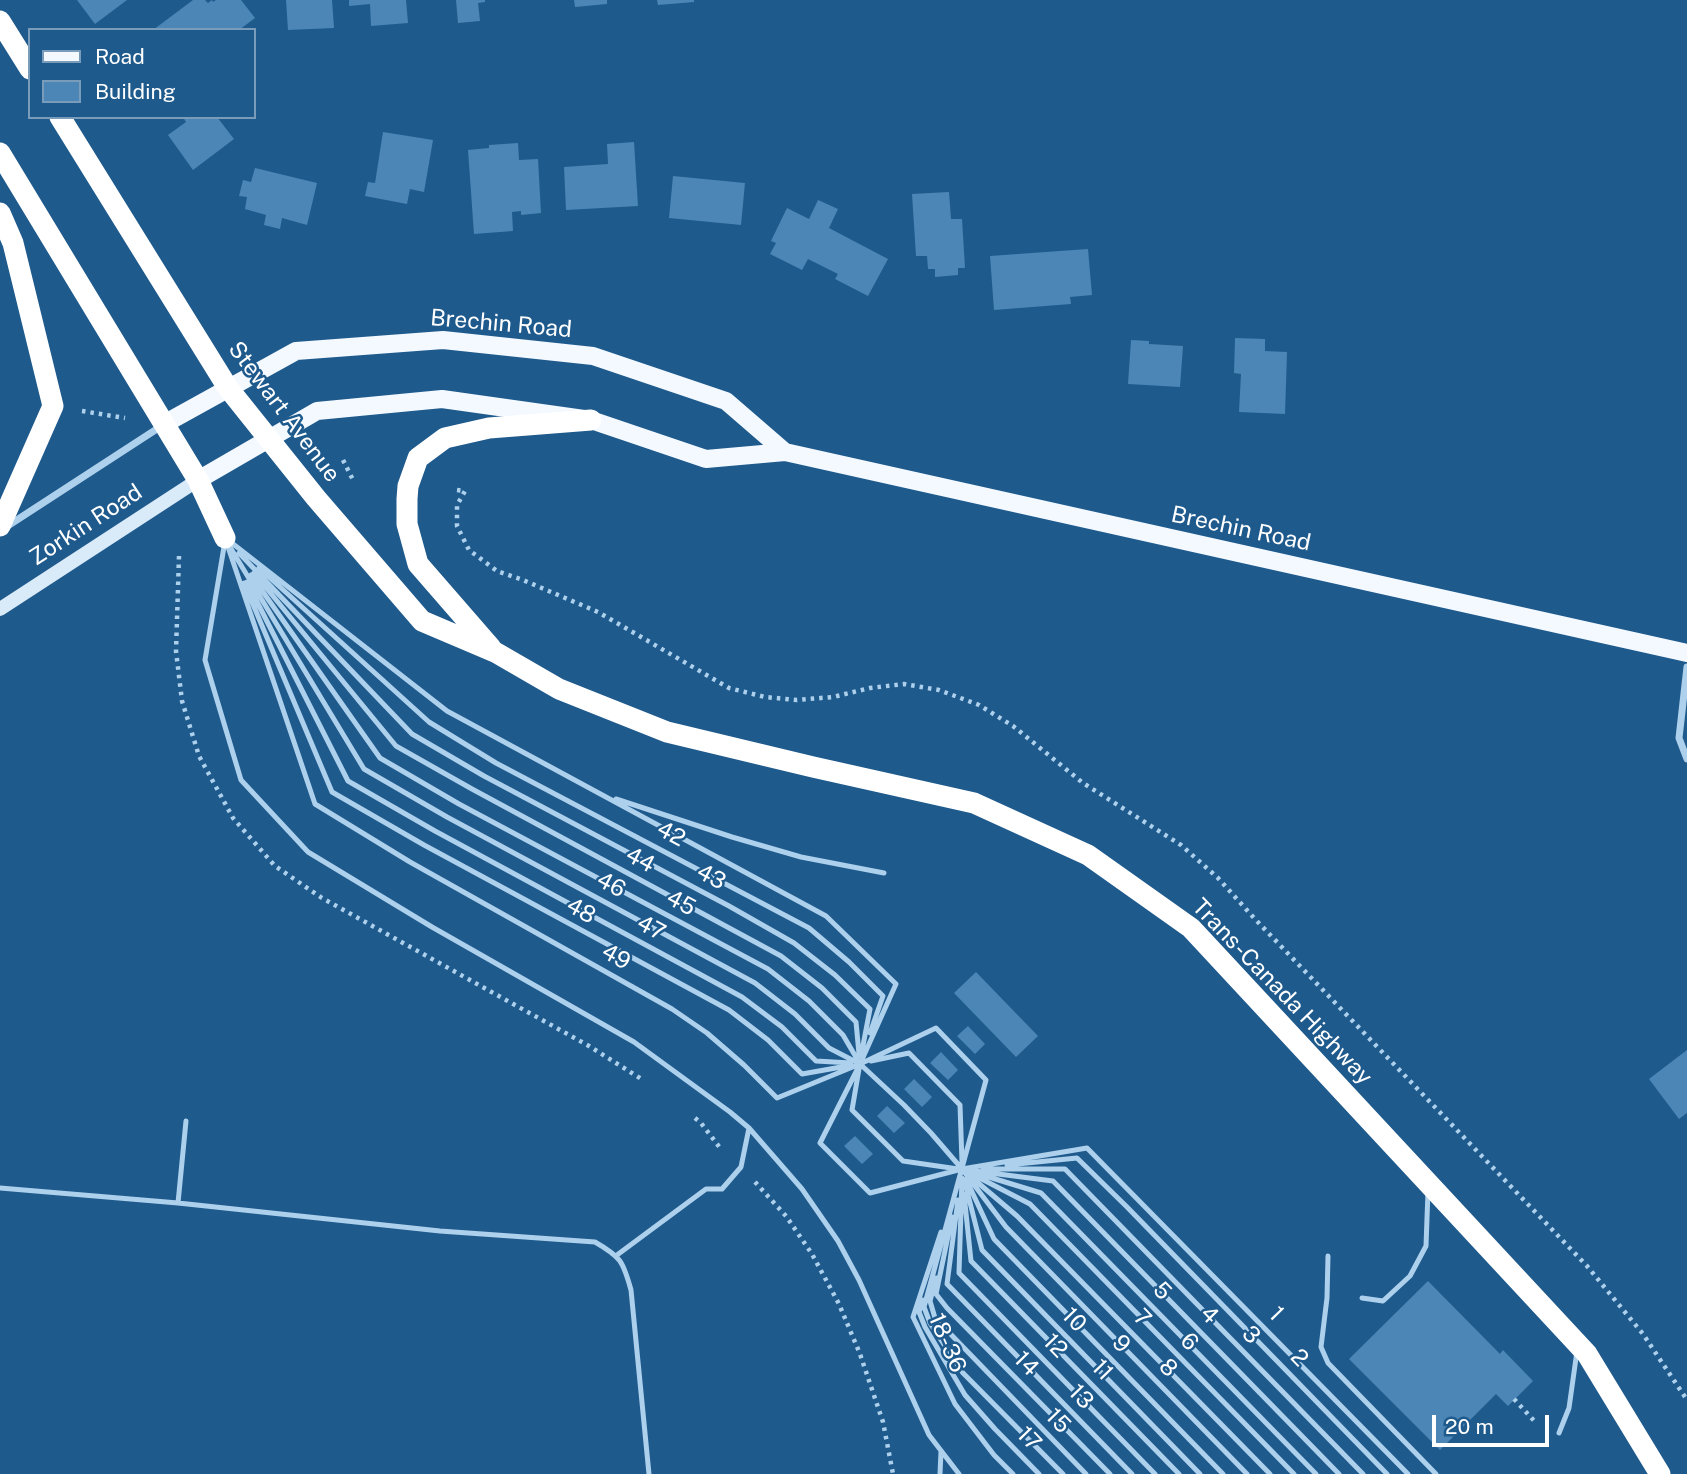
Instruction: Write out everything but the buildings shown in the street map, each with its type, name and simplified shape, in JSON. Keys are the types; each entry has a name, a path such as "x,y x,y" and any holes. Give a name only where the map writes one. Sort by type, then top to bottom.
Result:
{"highway":[{"path":"0,21 28,66"},
{"name":"Stewart Avenue","path":"61,119 228,388 268,440 422,621 495,652"},
{"path":"0,153 198,480 225,538"},
{"path":"0,213 13,243 53,406 0,529"},
{"path":"495,652 418,564 407,524 408,486 418,458 445,438 489,428 591,420"},
{"name":"Trans-Canada Highway","path":"495,652 559,689 667,732 974,803 1088,855 1191,928 1587,1353 1660,1474"}],"main road":[{"name":"Brechin Road","path":"164,424 296,351 443,340 593,356 726,401 785,453"},
{"name":"Brechin Road","path":"198,480 317,411 442,398 591,420 706,459 785,453 1687,653"}],"street":[{"name":"Zorkin Road","path":"0,529 164,424"},
{"name":"Zorkin Road","path":"0,609 198,480"},
{"path":"1687,667 1679,738 1687,759"}],"lane":[{"name":"42","path":"225,538 429,722 496,763 809,928 883,996 860,1064"},
{"name":"43","path":"225,538 412,734 484,776 717,899 794,943 835,975 870,1009 860,1064"},
{"name":"44","path":"225,538 396,746 781,956 822,988 856,1022 860,1064"},
{"name":"45","path":"225,538 380,758 459,804 768,969 808,1001 843,1035 860,1064"},
{"name":"46","path":"225,538 364,769 447,817 755,983 795,1014 829,1048 860,1064"},
{"name":"47","path":"225,538 348,780 435,831 742,997 782,1027 816,1061 860,1064"},
{"name":"48","path":"225,538 332,792 424,845 729,1010 768,1040 802,1074 860,1064"},
{"path":"959,1474 929,1435 859,1280 838,1241 802,1189 749,1128 634,1042 432,927 308,852 241,780 205,660 225,538 447,711 826,916 896,984 820,1143 870,1193 962,1170"},
{"name":"49","path":"225,538 316,804 410,862 672,1009 707,1033 778,1098 860,1064"},
{"path":"600,794 801,857 884,873"},
{"path":"860,1064 936,1028 986,1080 924,1307 930,1323 963,1373 1063,1474"},
{"path":"860,1064 909,1054 960,1105 962,1170"},
{"path":"860,1064 932,1133 962,1170"},
{"path":"860,1064 852,1110 903,1161 962,1170"},
{"path":"178,1203 186,1121"},
{"path":"617,1255 706,1189 722,1189 741,1167 749,1128"},
{"name":"1","path":"962,1170 1087,1148 1408,1474"},
{"name":"2","path":"962,1170 1077,1158 1387,1474"},
{"name":"3","path":"962,1170 1065,1169 1363,1474"},
{"name":"4","path":"962,1170 1053,1181 1339,1474"},
{"name":"5","path":"962,1170 1041,1193 1316,1474"},
{"name":"6","path":"962,1170 1030,1204 1294,1474"},
{"name":"7","path":"962,1170 1017,1216 1270,1474"},
{"name":"8","path":"962,1170 1006,1227 1247,1474"},
{"name":"9","path":"962,1170 993,1239 1223,1474"},
{"name":"10","path":"962,1170 982,1250 1200,1474"},
{"name":"11","path":"962,1170 971,1261 1179,1474"},
{"name":"12","path":"962,1170 959,1273 1155,1474"},
{"name":"13","path":"962,1170 947,1284 1132,1474"},
{"name":"14","path":"962,1170 936,1294 1110,1474"},
{"name":"15","path":"962,1170 930,1301 935,1318 1086,1474"},
{"name":"17","path":"962,1170 919,1312 925,1328 965,1395 1039,1474"},
{"name":"18-36","path":"962,1170 913,1317 955,1404 994,1455 1013,1474"},
{"path":"1362,1298 1383,1301 1410,1276 1426,1246 1428,1182"},
{"path":"0,1188 178,1203 440,1231 595,1242 617,1255 626,1270 631,1290 649,1474"},
{"path":"1328,1256 1327,1298 1321,1347 1328,1363 1436,1474"},
{"path":"1559,1433 1569,1408 1578,1344"},
{"path":"940,1474 941,1451"}],"path":[{"path":"342,460 354,482"},
{"path":"348,484 361,482"},
{"path":"179,556 176,651 182,701 199,756 233,818 275,866 321,898 589,1046 647,1083"},
{"path":"691,1115 786,1216 812,1254 839,1304 860,1354 883,1422 893,1474"},
{"path":"1514,1399 1537,1424"}]}
